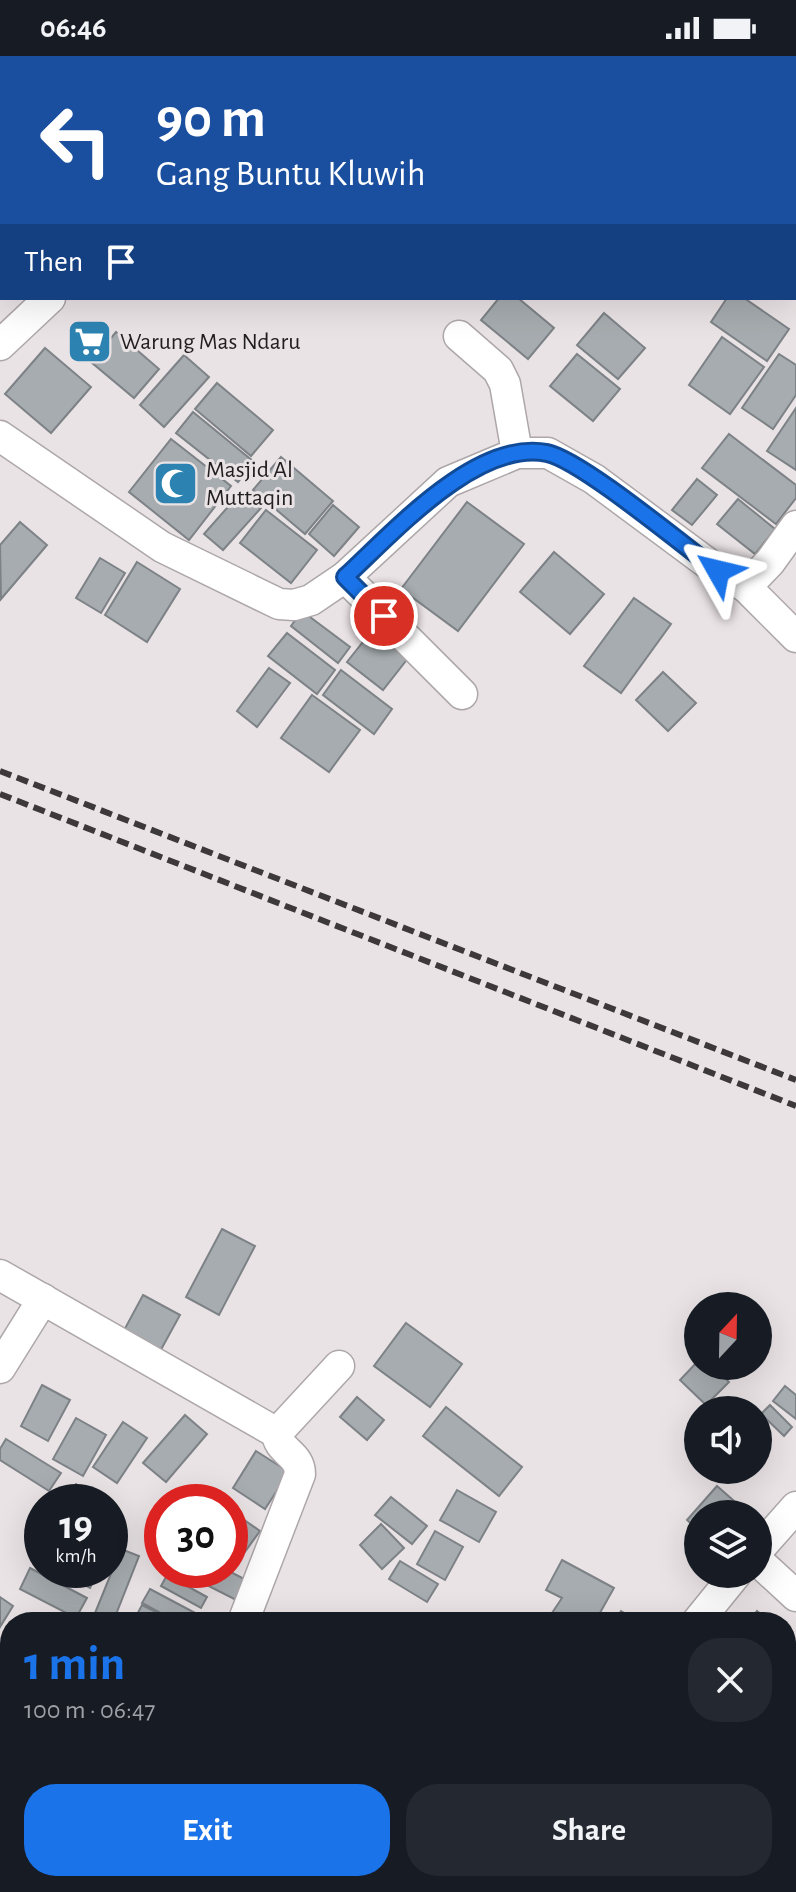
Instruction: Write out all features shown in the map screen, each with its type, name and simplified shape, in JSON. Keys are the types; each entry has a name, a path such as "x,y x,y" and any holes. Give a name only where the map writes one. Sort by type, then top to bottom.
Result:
{"street":[{"path":"0,345 48,300"},
{"path":"459,336 502,377 517,453"},
{"path":"0,436 162,547 279,604 294,605 311,600 345,577 448,482 517,453 548,453 594,479 718,571 746,587 796,637"},
{"path":"746,587 770,562 796,526"},
{"path":"345,577 462,694"},
{"path":"0,1275 277,1433 281,1445 296,1457 300,1474 247,1612"},
{"path":"0,1368 43,1299"},
{"path":"277,1433 339,1366"},
{"path":"772,1534 796,1507"},
{"path":"772,1574 796,1596"},
{"path":"705,1612 725,1588"}],"building":[{"path":"497,300 520,300 554,328 528,359 481,320"},
{"path":"726,300 747,300 789,329 767,361 711,322"},
{"path":"604,313 645,348 618,379 577,345"},
{"path":"116,332 159,369 134,398 91,362"},
{"path":"722,337 764,367 730,414 689,385"},
{"path":"45,348 91,387 51,433 5,394"},
{"path":"577,354 620,389 593,421 550,386"},
{"path":"779,354 796,365 796,395 773,429 742,408"},
{"path":"184,355 209,377 164,427 140,405"},
{"path":"217,383 273,430 251,456 195,409"},
{"path":"796,408 796,470 767,451"},
{"path":"193,412 254,462 238,482 176,433"},
{"path":"729,434 796,485 796,498 776,524 702,468"},
{"path":"171,439 231,486 189,540 129,492"},
{"path":"281,457 333,501 305,534 253,490"},
{"path":"697,479 717,495 692,525 672,510"},
{"path":"242,491 261,508 223,550 204,534"},
{"path":"738,499 775,529 755,554 717,524"},
{"path":"467,502 524,544 458,631 401,589"},
{"path":"333,505 359,527 334,556 309,534"},
{"path":"266,510 317,550 291,583 240,543"},
{"path":"20,522 47,545 1,599 0,545"},
{"path":"554,552 604,594 570,634 520,592"},
{"path":"100,558 125,573 101,613 76,598"},
{"path":"137,562 180,589 147,642 105,615"},
{"path":"634,598 671,624 621,693 584,666"},
{"path":"302,611 350,647 338,663 291,626"},
{"path":"374,628 409,657 383,690 347,662"},
{"path":"287,633 335,670 317,694 268,656"},
{"path":"269,668 290,683 257,727 237,711"},
{"path":"341,670 392,709 374,734 323,695"},
{"path":"663,672 696,703 668,731 636,700"},
{"path":"312,695 360,730 329,772 281,738"},
{"path":"222,1229 255,1246 219,1315 186,1297"},
{"path":"143,1295 180,1315 158,1355 122,1334"},
{"path":"406,1323 462,1364 430,1407 374,1366"},
{"path":"684,1376 684,1380 729,1382 715,1396 697,1396 680,1380"},
{"path":"42,1385 70,1400 48,1441 21,1426"},
{"path":"785,1386 796,1395 796,1419 773,1401"},
{"path":"357,1397 384,1420 367,1440 340,1417"},
{"path":"446,1407 522,1467 499,1496 423,1436"},
{"path":"772,1407 792,1427 784,1436 772,1425"},
{"path":"185,1415 207,1434 166,1482 143,1463"},
{"path":"76,1418 106,1435 83,1476 53,1459"},
{"path":"123,1422 147,1438 117,1483 93,1467"},
{"path":"6,1439 61,1473 54,1484 38,1484 0,1460 0,1449"},
{"path":"256,1451 289,1472 265,1509 248,1498 248,1484 235,1484"},
{"path":"717,1486 733,1500 705,1500"},
{"path":"457,1490 496,1512 479,1542 440,1520"},
{"path":"391,1497 427,1526 412,1544 375,1515"},
{"path":"248,1523 260,1531 248,1548"},
{"path":"381,1524 404,1548 382,1569 360,1545"},
{"path":"435,1531 463,1547 445,1580 417,1564"},
{"path":"128,1552 139,1556 128,1584"},
{"path":"562,1560 614,1588 600,1612 553,1612 562,1598 546,1590"},
{"path":"400,1561 438,1584 427,1602 389,1579"},
{"path":"24,1581 24,1588 68,1588 87,1598 79,1612 64,1612 20,1589"},
{"path":"105,1588 126,1588 117,1612 95,1612"},
{"path":"165,1588 191,1588 207,1597 201,1608"},
{"path":"212,1588 244,1588 238,1601"},
{"path":"150,1589 193,1612 159,1612 142,1603"},
{"path":"0,1597 13,1606 9,1612 0,1612"},
{"path":"142,1605 156,1612 138,1612"}],"railway":[{"path":"0,771 796,1080"},
{"path":"0,794 796,1106"}],"place":[{"name":"Warung Mas Ndaru","path":"89,341"},
{"name":"Masjid Al Muttaqin","path":"175,483"}],"route":[{"path":"384,616 345,577 448,482 517,453 548,453 594,479 718,571"}]}
